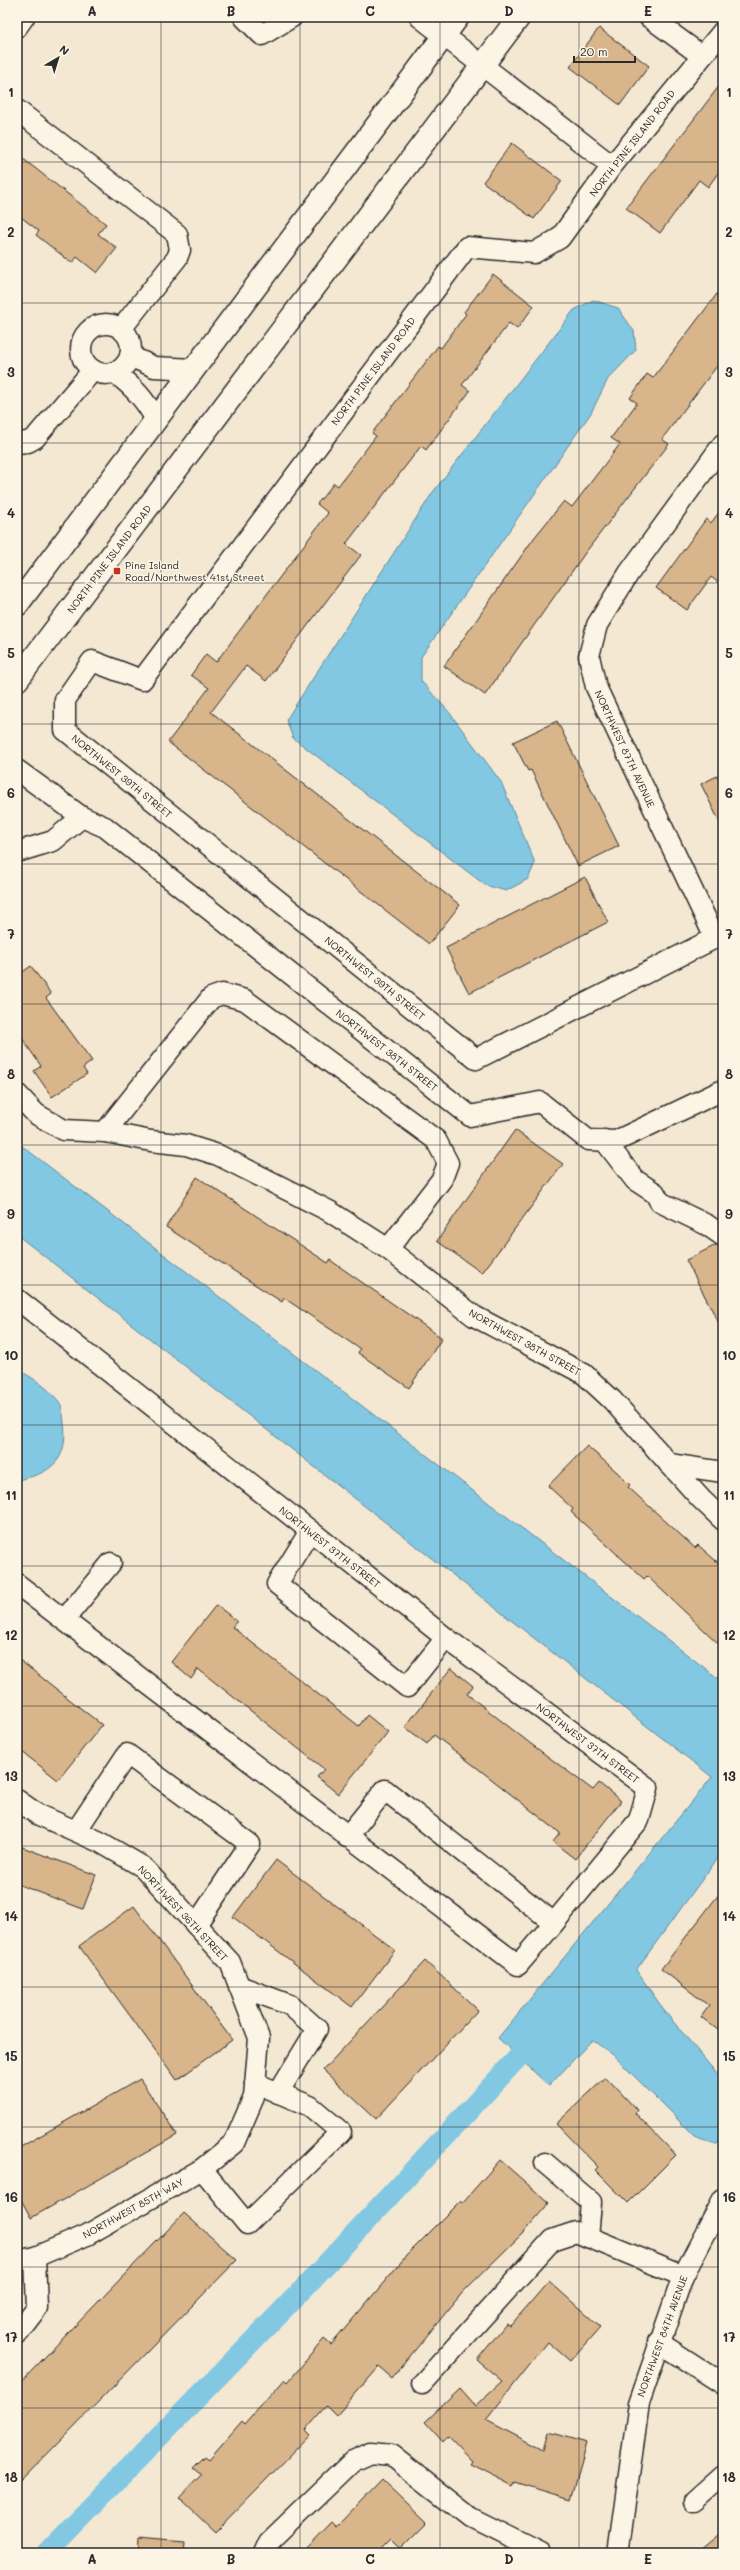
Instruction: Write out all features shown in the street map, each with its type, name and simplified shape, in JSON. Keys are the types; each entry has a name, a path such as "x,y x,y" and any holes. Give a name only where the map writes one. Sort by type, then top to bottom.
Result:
{"main road":[{"path":"17,605 458,17"},
{"name":"NORTH PINE ISLAND ROAD","path":"17,680 519,17"}],"street":[{"path":"17,27 24,17"},
{"path":"244,17 262,36 292,17"},
{"path":"420,17 612,166"},
{"path":"650,17 702,56"},
{"name":"NORTH PINE ISLAND ROAD","path":"65,730 65,700 92,661 142,680 467,247 534,253 560,238 612,166 723,30"},
{"path":"17,110 177,234 180,250 177,258 122,329"},
{"path":"103,324 113,325 122,329 128,337 131,346 130,356 126,364 114,372 99,373 93,370 84,361 81,352 82,342 86,333 94,327 103,324"},
{"path":"130,356 154,367 194,369"},
{"path":"17,443 28,442 36,438 93,370"},
{"path":"114,372 135,388 145,399 156,420"},
{"name":"NORTHWEST 87TH AVENUE","path":"715,938 596,687 589,656 597,625 629,573 723,444"},
{"name":"NORTHWEST 39TH STREET","path":"65,730 476,1059 715,938"},
{"name":"NORTHWEST 38TH STREET","path":"17,770 82,816 105,828 470,1116 540,1102 588,1140 616,1141 723,1090"},
{"path":"17,852 54,841 82,816"},
{"path":"104,1132 211,998 222,994 245,1000 436,1140 448,1163 442,1179 388,1249"},
{"name":"NORTHWEST 38TH STREET","path":"17,1094 36,1114 64,1130 104,1132 151,1141 186,1145 218,1155 329,1211 388,1249 474,1316 584,1374 612,1400 669,1464 723,1520"},
{"path":"604,1140 635,1180 654,1193 660,1202 708,1225 723,1236"},
{"name":"NORTHWEST 37TH STREET","path":"17,1299 446,1638 648,1788 639,1820 554,1923"},
{"path":"669,1464 723,1472"},
{"path":"310,1531 278,1584 407,1687 446,1638"},
{"path":"64,1620 111,1563"},
{"path":"17,1584 348,1837 518,1965 554,1923 384,1790 348,1837"},
{"path":"76,1831 127,1754 250,1844 196,1925"},
{"name":"NORTHWEST 36TH STREET","path":"17,1800 37,1814 76,1831 143,1867 230,1962 259,2038 254,2097 234,2143 202,2169"},
{"path":"239,1986 290,2005 316,2029 278,2093"},
{"path":"202,2169 247,2224 341,2132 310,2106 255,2083"},
{"path":"545,2163 591,2202 588,2238"},
{"name":"NORTHWEST 85TH WAY","path":"26,2259 87,2235 202,2169"},
{"name":"NORTHWEST 84TH AVENUE","path":"618,2553 639,2403 658,2342 683,2276 723,2200"},
{"path":"422,2384 552,2240 576,2232 683,2276"},
{"path":"18,2331 38,2308 26,2259"},
{"path":"658,2342 723,2384"},
{"path":"264,2553 269,2542 353,2461 371,2453 391,2455 471,2518 541,2553"},
{"path":"694,2501 723,2475"}],"water":[{"path":"593,300 618,308 634,331 636,350 608,379 591,413 421,657 421,681 449,712 501,782 535,863 528,879 506,891 485,885 293,738 286,720 433,492 574,310"},
{"path":"17,1142 723,1682 723,1851 636,1970 666,2013 723,2081 723,2134 716,2144 694,2136 612,2054 592,2040 549,2086 498,2038 712,1777 17,1235"},
{"path":"17,1369 34,1379 60,1403 63,1413 65,1436 60,1456 55,1464 39,1474 17,1480"}],"building":[{"path":"599,28 649,66 620,105 570,67"},
{"path":"723,81 723,166 708,187 699,180 660,233 626,208"},
{"path":"512,143 562,181 534,219 483,182"},
{"path":"17,154 106,224 98,234 117,248 97,273 77,257 72,263 36,235 39,231 17,214"},
{"path":"493,274 534,306 517,329 509,323 462,385 470,391 426,450 421,446 346,544 361,555 266,681 246,666 211,712 460,905 429,944 168,742 209,688 191,675 206,654 216,662 328,513 317,504 334,483 338,486 376,436 372,433 438,346 441,348 466,314 464,312"},
{"path":"723,286 723,358 662,439 669,444 585,553 485,695 444,666 534,538 564,501 572,507 620,444 611,438 637,403 630,398 647,374 653,378"},
{"path":"723,507 723,586 711,577 687,610 656,588 706,519 711,523"},
{"path":"557,721 619,846 578,866 531,770 528,771 513,742"},
{"path":"723,773 723,829 701,784"},
{"path":"585,877 608,922 469,993 446,948"},
{"path":"31,966 51,994 46,998 92,1061 83,1068 87,1074 52,1097 34,1071 41,1066 17,1031 17,976"},
{"path":"515,1130 563,1164 482,1273 437,1241"},
{"path":"197,1177 328,1263 330,1260 442,1338 409,1388 358,1353 360,1349 284,1298 282,1302 166,1227"},
{"path":"716,1245 723,1247 723,1331 686,1260"},
{"path":"587,1446 617,1472 630,1485 628,1487 695,1548 698,1545 723,1567 723,1648 647,1576 644,1579 571,1512 573,1509 548,1486"},
{"path":"216,1605 237,1621 232,1627 359,1726 367,1715 388,1732 338,1794 317,1777 324,1769 198,1669 191,1679 171,1662"},
{"path":"17,1658 102,1725 58,1780 17,1748"},
{"path":"451,1668 473,1686 467,1694 593,1790 599,1783 621,1801 575,1859 553,1842 560,1833 485,1774 434,1735 427,1744 405,1727"},
{"path":"17,1845 96,1875 83,1909 17,1884"},
{"path":"276,1860 395,1950 352,2007 233,1917"},
{"path":"723,1889 723,2034 701,2017 709,2006 661,1969"},
{"path":"134,1906 232,2040 177,2080 79,1946"},
{"path":"425,1961 478,2010 376,2119 323,2070"},
{"path":"606,2077 637,2110 635,2113 676,2155 628,2203 595,2170 598,2167 556,2124"},
{"path":"140,2079 177,2135 31,2218 17,2192 17,2149"},
{"path":"500,2160 549,2203 522,2234 463,2292 392,2378 379,2367 336,2416 326,2406 305,2430 310,2435 215,2532 179,2498 201,2475 193,2468 205,2456 209,2459 242,2421 245,2424 285,2379 288,2382 324,2339 331,2345 406,2256 461,2201 462,2203"},
{"path":"184,2213 237,2260 17,2485 17,2386"},
{"path":"549,2281 600,2327 570,2361 548,2342 486,2420 543,2450 548,2432 587,2443 571,2499 515,2482 513,2486 470,2464 472,2461 448,2436 443,2442 425,2422 460,2389 475,2406 502,2381 477,2360 506,2324 510,2326"},
{"path":"382,2480 426,2522 400,2548 391,2539 377,2553 302,2553 332,2522 337,2527"},
{"path":"723,2529 723,2553 694,2553"},
{"path":"139,2537 185,2541 184,2553 138,2553"}],"waterway":[{"path":"46,2553 305,2287 537,2037"}],"place":[{"name":"Pine Island Road/Northwest 41st Street","path":"117,571"}]}
